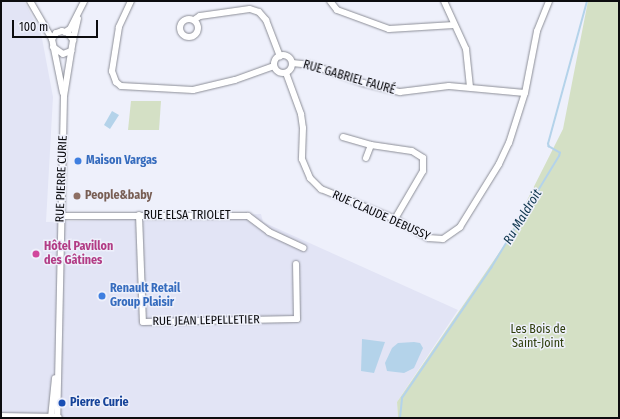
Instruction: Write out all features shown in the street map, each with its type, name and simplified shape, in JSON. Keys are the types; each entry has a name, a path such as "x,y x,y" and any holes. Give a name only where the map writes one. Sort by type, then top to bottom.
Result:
{"highway":[{"path":"1,416 54,418"}],"street":[{"name":"RUE PIERRE CURIE","path":"30,1 52,40 64,96"},
{"path":"45,29 56,33 65,32 70,29 84,1"},
{"path":"130,1 120,27 112,71 116,82 121,86 193,90 213,86 274,66"},
{"path":"330,1 337,10 389,29 454,25"},
{"path":"444,1 466,48 470,86"},
{"name":"RUE CLAUDE DEBUSSY","path":"286,73 301,114 303,128 302,159 310,178 321,189 395,219 428,238 443,239 455,232 499,164 509,143 524,92 537,31 549,1"},
{"name":"RUE PIERRE CURIE","path":"54,418 64,96 73,40 80,10"},
{"path":"194,20 200,16 243,10 259,12 266,20 280,56"},
{"path":"65,32 73,40"},
{"path":"52,40 56,33"},
{"path":"53,47 63,54 71,51"},
{"path":"280,56 288,56 292,63 292,68 286,73 280,73 274,66 276,58 280,56"},
{"name":"RUE GABRIEL FAURÉ","path":"292,63 312,65 363,83 400,92 449,86 470,86 524,92"},
{"path":"343,137 371,146 412,151 423,158 423,170 395,219"},
{"path":"366,158 371,146"},
{"name":"RUE JEAN LEPELLETIER","path":"139,215 143,322 297,319 296,264"},
{"name":"RUE ELSA TRIOLET","path":"61,216 248,216 269,232 303,248"}],"shaded area":[{"path":"1,1 24,1 41,33 53,97 46,222 261,214 263,222 458,310 397,402 398,418 1,418"}],"green space":[{"name":"Les Bois de Saint-Joint","path":"588,1 619,1 619,418 398,418 397,402 505,244 563,129"},
{"path":"131,101 161,101 159,130 128,130"}],"water":[{"path":"112,111 119,115 110,129 104,125"},
{"path":"362,339 385,342 374,373 361,371"},
{"path":"398,343 420,343 423,348 414,368 404,373 387,371 385,363 392,348"}],"waterway":[{"name":"Ru Maldroit","path":"400,418 402,398 491,268 559,156 560,153 549,147 548,144 587,1"}],"place":[{"name":"Maison Vargas","path":"78,161"},
{"name":"People&baby","path":"77,196"},
{"name":"Hôtel Pavillon des Gâtines","path":"36,254"},
{"name":"Renault Retail Group Plaisir","path":"102,296"},
{"name":"Pierre Curie","path":"62,403"}]}
